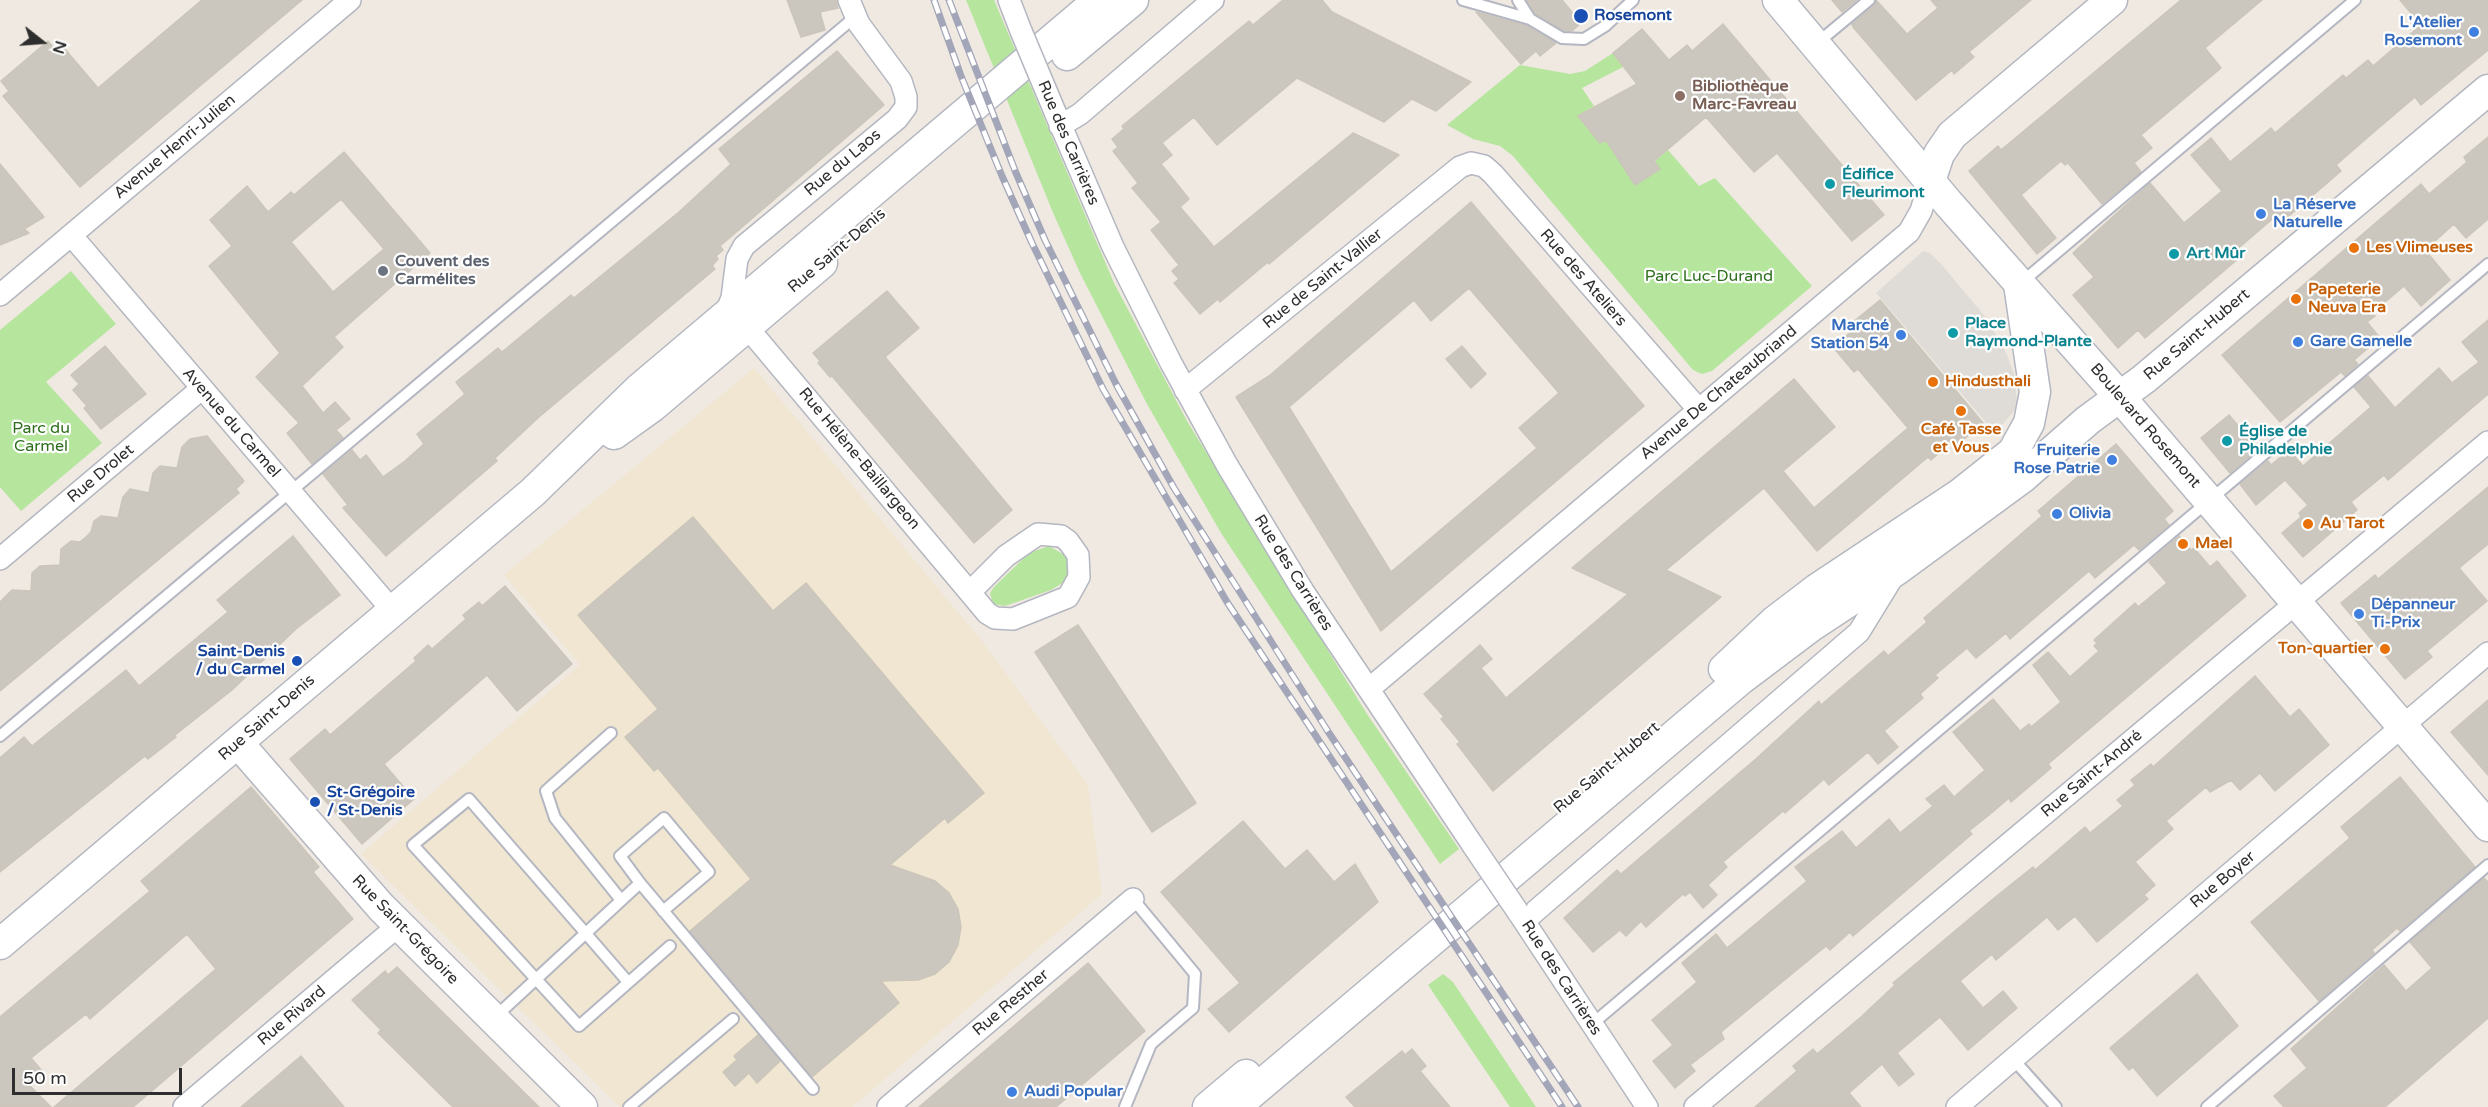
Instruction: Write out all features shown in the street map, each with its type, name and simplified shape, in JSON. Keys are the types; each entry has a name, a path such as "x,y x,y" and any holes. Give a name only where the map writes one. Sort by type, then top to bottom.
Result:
{"street":[{"name":"Avenue Henri-Julien","path":"0,295 350,0"},
{"name":"Rue Saint-Denis","path":"0,944 533,492 653,406 735,323 1099,0"},
{"name":"Rue Saint-Denis","path":"735,323 1133,0"},
{"path":"1057,119 1080,114 1213,0"},
{"name":"Boulevard Rosemont","path":"1778,0 1930,181 2120,397 2488,826"},
{"name":"Avenue De Chateaubriand","path":"1369,689 1909,232 1921,211 1939,154 1952,135 2112,0"},
{"name":"Rue des Carrières","path":"1013,1 1021,31 1113,247 1185,390 1270,537 1647,1107"},
{"name":"Rue du Laos","path":"735,323 730,306 737,259 744,246 897,119 906,107 906,97 901,81 852,8"},
{"name":"Rue Saint-Hubert","path":"1236,1107 1741,679 1829,613 1898,569 2022,478 2088,420 2120,397 2488,90"},
{"name":"Rue des Ateliers","path":"1460,167 1476,163 1493,174 1699,410"},
{"name":"Rue de Saint-Vallier","path":"1185,390 1460,167"},
{"name":"Avenue du Carmel","path":"71,235 392,610"},
{"name":"Rue Saint-Hubert","path":"1208,1107 1738,657 1775,621 1838,574 1960,494 2008,457 2019,445 2032,414 2034,392 2019,284"},
{"name":"Rue Hélène-Baillargeon","path":"735,323 981,607 995,618 1013,619 1068,597 1079,578 1078,555 1068,541 1061,536 1038,534 1006,556 970,592"},
{"name":"Rue Drolet","path":"0,559 201,388"},
{"name":"Rue Saint-André","path":"1695,1107 2298,603 2488,441"},
{"name":"Rue Saint-Hubert","path":"1521,916 1864,627 1898,569"},
{"name":"Rue Boyer","path":"1957,1107 2488,653"},
{"name":"Rue Saint-Grégoire","path":"238,743 399,925 582,1107"},
{"name":"Rue Resther","path":"888,1107 1133,899"},
{"name":"Rue Rivard","path":"184,1107 399,925"}],"lane":[{"path":"1463,0 1530,19 1562,38 1584,39 1605,26 1633,0"},
{"path":"1518,0 1530,19"},
{"path":"1815,45 1869,0"},
{"path":"2019,284 2355,0"},
{"path":"0,736 290,492 852,8"},
{"path":"1592,1025 2488,264"},
{"path":"611,733 546,791 555,818 621,900"},
{"path":"628,982 587,932 469,799 414,845 579,1026 670,946"},
{"path":"663,911 709,872 664,819 620,856 663,911 813,1089"},
{"path":"2207,1107 2488,865"},
{"path":"492,1019 640,883"},
{"path":"1125,1107 1151,1044 1192,1008 1195,974 1133,899"},
{"path":"629,1107 733,1018"},
{"path":"2013,1059 2056,1107"}],"shaded area":[{"name":"Place Raymond-Plante","path":"1923,251 1930,253 1942,265 1988,320 2007,355 2014,374 2017,402 2014,411 1995,433 1876,293"},
{"path":"754,368 982,641 1088,785 1102,894 852,1107 620,1107 361,854 580,665 504,575"}],"green space":[{"path":"966,0 994,0 1114,283 1187,421 1367,714 1459,849 1440,864 1221,533 1147,404 1080,273 1054,215"},
{"name":"Parc Luc-Durand","path":"1613,53 1623,67 1582,88 1594,106 1578,116 1600,143 1616,135 1660,169 1655,161 1668,150 1699,186 1715,178 1812,286 1712,371 1702,374 1693,370 1513,156 1500,146 1473,139 1447,125 1520,65 1570,74 1585,71"},
{"name":"Parc du Carmel","path":"71,271 116,324 46,382 102,443 21,511 0,487 0,330"},
{"path":"1049,546 1066,556 1069,570 1064,582 1051,590 1005,606 993,604 990,593 994,587 1029,553"},
{"path":"1443,974 1453,982 1536,1107 1510,1107 1428,985"}],"building":[{"path":"202,0 302,0 80,187 3,96 9,91 1,81 48,41 58,53 64,48 98,88"},
{"path":"787,0 836,0 838,8 820,12 825,30 801,37"},
{"path":"1283,0 1322,0 1332,12 1471,82 1436,111 1412,99 1384,122 1297,78 1217,145 1194,117 1162,143 1172,155 1161,164 1189,199 1180,207 1214,247 1353,133 1399,155 1269,264 1268,262 1220,302 1218,299 1200,314 1174,283 1179,279 1172,271 1179,265 1151,230 1161,222 1132,188 1138,183 1113,151 1118,147 1112,139 1124,129 1122,126 1249,21 1253,25"},
{"path":"1527,0 1562,0 1581,23 1572,31 1564,31 1535,13"},
{"path":"1832,0 1857,0 1842,12"},
{"path":"1876,0 1907,34 1938,8 1931,0 2031,0 1969,52 1974,57 1954,74 1952,70 1916,100 1853,27 1852,24 1874,6"},
{"path":"2181,0 2262,0 2205,48 2221,68 2141,135 2152,148 2134,163 2141,172 2102,204 2068,163 2065,165 2061,161 2021,195 2056,238 2037,254 1969,171 1998,146 2001,150"},
{"path":"2400,0 2488,0 2488,50 2421,105 2415,97 2336,165 2341,171 2282,222 2277,215 2234,252 2239,258 2145,338 2138,330 2118,348 2073,295 2094,277 2073,253 2150,183 2184,223 2222,191 2191,155 2211,138 2230,162 2271,128 2275,133 2343,75 2346,78 2368,60 2373,66 2421,25"},
{"path":"1476,12 1527,26 1556,43 1540,56 1536,51 1521,64"},
{"name":"Bibliothèque Marc-Favreau","path":"1723,24 1884,215 1852,241 1777,153 1754,172 1706,117 1654,161 1660,169 1635,185 1606,140 1600,143 1578,116 1637,84 1613,53 1642,29 1669,60 1687,45 1692,51"},
{"path":"837,51 884,105 720,246 723,250 716,256 718,259 712,266 715,269 539,417 495,458 497,461 386,556 343,508 348,505 323,474 352,450 360,460 366,455 383,477 405,461 424,444 417,434 465,394 456,382 498,348 502,352 571,295 574,298 679,212 731,164 719,149"},
{"path":"2488,137 2488,219 2466,238 2454,224 2425,250 2450,280 2421,306 2404,286 2372,313 2375,316 2367,322 2380,338 2354,360 2358,364 2345,376 2341,372 2280,422 2222,355 2421,184 2429,194 2467,162 2464,157"},
{"name":"Couvent des Carmélites","path":"344,152 430,253 334,337 343,347 302,386 323,413 335,402 350,419 336,430 343,438 312,464 287,433 299,423 256,377 280,353 209,266 232,246 210,220 247,186 268,212 291,192 294,195","holes":["341,199 384,249 333,292 291,242"]},
{"path":"0,164 44,217 24,229 29,233 0,245"},
{"path":"1471,202 1644,406 1381,631 1236,397 1269,376","holes":["1469,288 1559,393 1519,428 1537,448 1391,572 1289,407 1414,300 1431,321"]},
{"path":"887,291 919,328 885,357 1012,510 974,543 832,376 830,377 818,363 820,361 813,353"},
{"path":"1880,300 1983,423 1957,445 1953,441 1931,460 1928,457 1817,551 1764,488 1666,570 1721,597 1493,791 1457,744 1460,742 1441,719 1444,717 1424,694 1480,645 1492,659 1481,668 1506,698 1628,594 1572,568 1794,379 1835,427 1783,471 1814,508 1908,428 1858,369 1854,372 1833,347 1856,328 1852,323"},
{"path":"2488,320 2488,394 2388,480 2384,475 2351,502 2357,510 2303,557 2282,533 2301,517 2299,513 2308,505 2285,480 2256,505 2240,484 2268,461 2271,465 2289,450 2303,466 2371,407 2354,387 2368,376 2395,408 2439,368 2452,383 2479,362 2462,342"},
{"path":"105,346 146,394 101,429 84,408 87,406 73,390 79,384 71,375"},
{"path":"1462,346 1486,374 1471,388 1446,359"},
{"name":"Église de Philadelphie","path":"2229,415 2258,449 2230,473 2201,438"},
{"path":"207,436 244,481 236,489 239,493 0,691 0,602 12,590 31,591 32,573 40,566 60,565 61,549 71,541 80,542 91,532 94,521 101,516 118,518 123,497 130,489 149,493 153,473 160,466 177,468 182,447 190,439"},
{"path":"2116,444 2173,511 2164,519 2169,525 2139,550 2134,545 2095,578 2089,571 2010,639 2006,633 1976,658 1967,648 1935,675 1938,678 1920,694 1923,698 1884,731 1898,747 1878,764 1868,752 1829,785 1824,779 1785,813 1783,811 1723,862 1727,867 1708,885 1717,895 1703,908 1690,892 1685,896 1683,894 1646,927 1641,921 1626,936 1620,930 1593,952 1564,918 1617,870 1621,874 1757,758 1819,701 1821,705 1884,651 1888,656 1927,622 1924,618 2042,516 2038,511"},
{"path":"2488,487 2488,544 2459,568 2487,601 2427,651 2432,657 2405,679 2341,603 2375,575 2378,579"},
{"path":"693,517 773,611 806,583 984,793 948,823 945,818 890,865 935,881 949,893 958,909 961,927 958,945 949,962 935,974 918,980 881,981 899,1003 812,1077 690,931 751,879 658,768 654,771 625,737 658,709 578,615"},
{"path":"293,536 340,595 296,629 232,690 175,735 176,737 148,759 145,756 0,872 0,758 24,737 32,746 126,670 139,686 228,612 217,600"},
{"path":"2179,536 2191,550 2194,548 2210,567 2217,561 2246,596 2048,764 2051,768 2011,802 2009,798 1969,831 1972,834 1853,936 1850,932 1830,950 1826,946 1721,1032 1724,1039 1690,1065 1695,1071 1675,1088 1653,1061 1673,1045 1652,1020 1697,982 1682,963 1716,934 1727,948 1807,881 1795,867 1842,831 1856,848 1889,819 1900,833 1933,806 1926,799 1944,785 1954,797 1985,770 1953,732 1993,699 2020,731 2029,724 2031,727 2061,702 2033,665 2048,652 2070,677 2099,651 2094,646 2097,643 2094,640 2135,603 2138,607 2167,583 2149,562"},
{"path":"505,586 572,664 517,711 487,675 384,764 414,799 362,844 290,759 325,729 330,735 416,661 414,658 428,645 432,649 466,619 463,615 479,602 482,606"},
{"path":"1078,625 1196,803 1152,832 1035,652"},
{"path":"2255,676 2290,717 2299,709 2329,745 2275,791 2260,773 2240,790 2231,780 2210,792 2206,787 2166,821 2173,829 2135,862 2155,885 2144,895 2148,899 2097,942 2075,916 2058,930 2047,917 1996,960 1992,954 1960,981 1983,1008 2003,991 2017,1008 1968,1050 1940,1017 1897,1053 1914,1074 1899,1086 1882,1064 1849,1093 1861,1107 1755,1107 1797,1071 1793,1066 1813,1049 1817,1054 1861,1017 1895,985 1893,983 1993,899 2033,867 2035,870 2085,827 2090,833 2123,806 2117,800 2135,785 2131,780 2151,764 2153,767"},
{"path":"2488,700 2488,775 2451,732"},
{"path":"2400,777 2475,867 2400,931 2397,928 2372,950 2374,953 2319,1001 2251,922 2350,838 2341,827"},
{"path":"251,787 319,867 313,872 353,919 133,1107 54,1107 216,969 187,934 90,1019 86,1014 31,1058 42,1071 27,1083 51,1107 0,1107 0,1017 150,891 141,881"},
{"path":"1243,821 1285,869 1307,850 1334,882 1355,864 1378,902 1229,1032 1208,1009 1240,983 1161,892"},
{"path":"2484,878 2488,882 2488,1018 2385,1107 2284,1107 2274,1096 2307,1068 2291,1049 2384,965 2406,991 2432,968 2410,942"},
{"path":"1088,963 1145,1031 1056,1107 919,1107"},
{"path":"397,967 539,1107 453,1107 378,1033 381,1030 352,1000 385,971 388,975"},
{"path":"2197,974 2238,1026 2157,1096 2133,1067 2129,1070 2110,1048"},
{"path":"758,1035 780,1061 757,1083 749,1073 735,1086 723,1072 737,1060 734,1056"},
{"path":"1412,1049 1426,1066 1420,1071 1450,1107 1355,1107 1346,1097 1402,1051 1405,1055"},
{"path":"301,1056 344,1107 241,1107 274,1079"}],"railway":[{"path":"934,0 961,76 1002,176 1103,389 1227,602 1562,1107"},
{"path":"949,0 1016,173 1045,240 1116,384 1174,488 1329,733 1578,1107"}],"place":[{"name":"Rosemont","path":"1581,16"},
{"name":"L'Atelier Rosemont","path":"2474,32"},
{"name":"Bibliothèque Marc-Favreau","path":"1680,96"},
{"name":"Édifice Fleurimont","path":"1830,184"},
{"name":"La Réserve Naturelle","path":"2261,214"},
{"name":"Les Vlimeuses","path":"2354,248"},
{"name":"Art Mûr","path":"2174,254"},
{"name":"Couvent des Carmélites","path":"383,271"},
{"name":"Papeterie Neuva Era","path":"2296,299"},
{"name":"Place Raymond-Plante","path":"1953,333"},
{"name":"Marché Station 54","path":"1901,335"},
{"name":"Gare Gamelle","path":"2298,342"},
{"name":"Hindusthali","path":"1933,382"},
{"name":"Café Tasse et Vous","path":"1961,411"},
{"name":"Église de Philadelphie","path":"2227,441"},
{"name":"Fruiterie Rose Patrie","path":"2112,460"},
{"name":"Olivia","path":"2057,514"},
{"name":"Au Tarot","path":"2308,524"},
{"name":"Mael","path":"2183,544"},
{"name":"Dépanneur Ti-Prix","path":"2359,614"},
{"name":"Ton-quartier","path":"2385,649"},
{"name":"Saint-Denis / du Carmel","path":"297,661"},
{"name":"St-Grégoire / St-Denis","path":"315,802"},
{"name":"Audi Popular","path":"1012,1092"}]}
